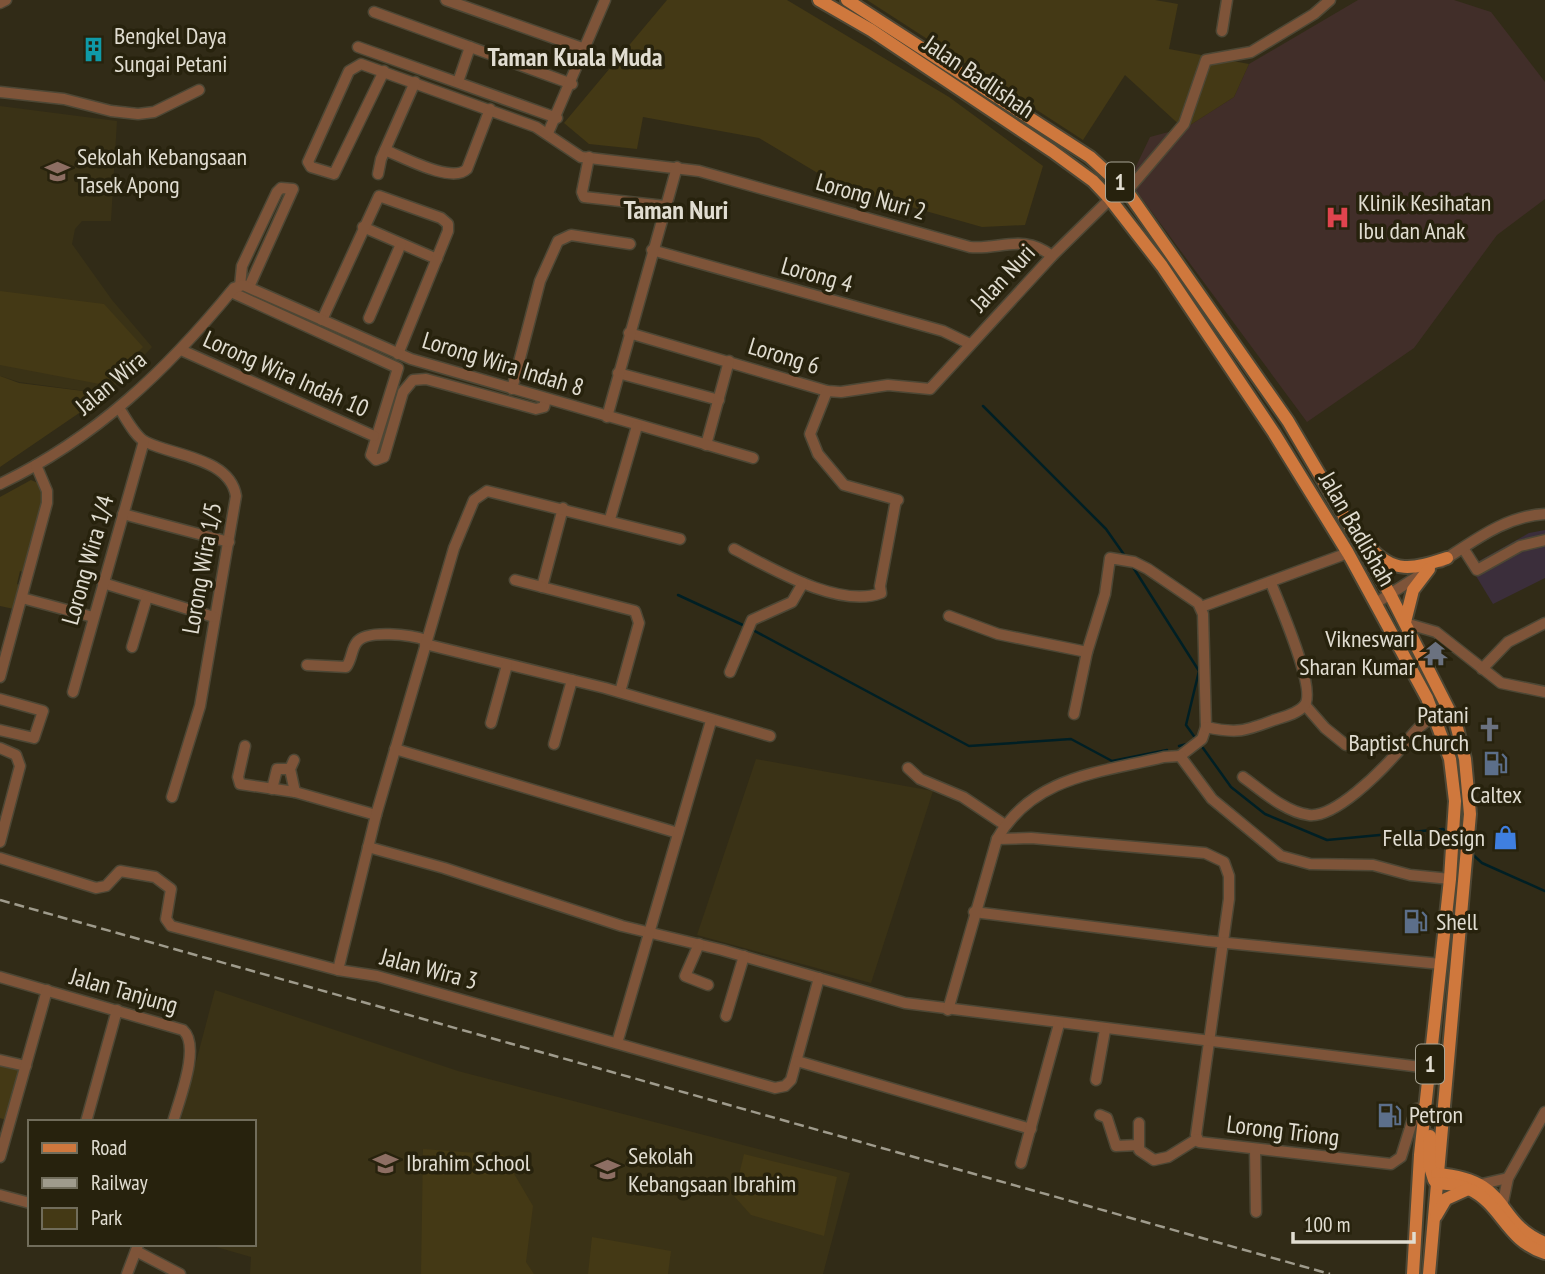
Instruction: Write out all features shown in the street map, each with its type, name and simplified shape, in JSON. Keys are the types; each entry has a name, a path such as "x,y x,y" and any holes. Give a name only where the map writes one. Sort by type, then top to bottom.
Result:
{"main road":[{"name":"Jalan Badlishah","path":"819,0 874,25 1090,157 1127,191 1288,421 1390,594 1456,724 1470,787 1468,842 1435,1178 1429,1274"},
{"name":"Jalan Badlishah","path":"847,0 874,25 1063,158 1110,199 1162,266 1274,433 1348,553 1434,716 1453,777 1454,830 1424,1108 1415,1274"},
{"path":"1346,517 1375,553 1395,566 1425,566 1447,558"},
{"path":"1405,623 1413,590 1429,569"},
{"path":"1427,1087 1432,1104 1428,1159 1435,1178"},
{"path":"1439,1144 1451,1165 1485,1200 1516,1238 1545,1253"},
{"path":"1435,1178 1482,1184 1503,1202 1521,1229 1545,1243"},
{"path":"1415,1274 1426,1191 1435,1178"},
{"path":"1433,1222 1446,1199 1468,1183"}],"street":[{"path":"0,3 6,0"},
{"path":"446,0 585,49"},
{"path":"548,133 558,118 605,0"},
{"path":"1222,31 1227,0"},
{"path":"1127,191 1166,141 1184,124 1206,60 1251,52 1314,14 1330,0"},
{"path":"374,12 572,84"},
{"path":"358,47 558,118"},
{"path":"458,82 470,47"},
{"path":"384,71 334,174 311,167 308,162 352,66 361,64 384,71 490,109 548,133 576,155 589,158 582,192 584,197 665,206"},
{"path":"378,174 385,150 415,82"},
{"path":"0,92 64,99 111,111 138,114 154,112 199,90"},
{"path":"385,150 449,175 461,174 467,169 490,109"},
{"name":"Lorong Nuri 2","path":"589,158 677,167 848,211 970,247 1013,242 1035,247 1052,256"},
{"path":"607,417 677,167"},
{"path":"287,187 293,189 240,288 242,266 277,192 287,187"},
{"path":"322,320 377,197 381,195 442,218 449,226 400,355 370,455 376,460 383,459 402,392 413,380 426,379 536,409 544,407 546,399"},
{"name":"Jalan Nuri","path":"930,388 1052,256 1110,199"},
{"path":"363,227 438,259"},
{"path":"512,389 540,281 558,241 571,234 630,244"},
{"path":"369,318 401,244"},
{"name":"Lorong 4","path":"652,250 943,331 970,344"},
{"path":"240,288 398,368"},
{"name":"Lorong Wira Indah 8","path":"240,288 322,320 400,355 753,458"},
{"name":"Jalan Wira","path":"0,484 36,465 119,408 181,350 240,288"},
{"name":"Lorong 6","path":"629,333 827,391 888,385 930,388"},
{"name":"Lorong Wira Indah 10","path":"181,350 374,436"},
{"path":"706,445 729,361"},
{"path":"618,373 719,400"},
{"path":"734,549 803,583 853,597 864,598 881,593 880,586 897,500 844,485 818,454 810,434 827,391"},
{"path":"119,408 144,441"},
{"path":"610,519 637,426"},
{"name":"Lorong Wira 1/4","path":"73,692 144,441"},
{"name":"Lorong Wira 1/5","path":"144,441 196,459 228,477 236,496 200,706 172,797"},
{"path":"0,677 48,496 36,465"},
{"path":"338,970 376,815 426,642 459,532 478,495 487,491 610,519 680,539"},
{"path":"542,587 563,508"},
{"path":"123,514 229,542"},
{"path":"1376,603 1511,521 1545,514"},
{"path":"1463,548 1477,570 1520,546 1545,540"},
{"path":"1201,607 1348,553"},
{"path":"948,1010 974,912 997,839 1005,825 1039,793 1061,782 1164,757 1180,756 1202,739 1206,727 1205,631 1201,607 1134,562 1115,559 1087,652 1074,714"},
{"path":"515,580 635,611 639,623 620,692"},
{"path":"103,583 214,617"},
{"path":"730,672 748,628 758,615 792,602 803,583"},
{"path":"1206,727 1242,733 1296,712 1305,705 1308,696 1305,678 1271,583"},
{"path":"132,648 147,597"},
{"path":"22,598 93,617"},
{"path":"950,617 998,635 1087,652"},
{"path":"1405,623 1436,632 1506,685 1545,692"},
{"path":"1482,669 1508,642 1545,623"},
{"path":"307,665 346,667 356,643 363,638 398,633 508,665 620,692 711,721 770,736"},
{"path":"491,723 508,665"},
{"path":"554,744 572,680"},
{"path":"0,699 44,711 34,738 0,730"},
{"path":"1305,705 1325,728 1346,745"},
{"path":"1243,777 1280,803 1307,815 1317,815 1328,811 1372,779 1416,729 1434,716"},
{"path":"617,1043 711,721"},
{"path":"245,746 238,781 243,785 295,792 376,815"},
{"path":"0,748 16,755 20,774 0,839"},
{"path":"395,749 678,834"},
{"path":"1180,756 1212,799 1281,856 1310,864 1373,865 1416,876 1450,879"},
{"path":"272,789 277,769 292,765 295,792"},
{"path":"908,768 920,779 963,797 1005,825"},
{"name":"Lorong Triong","path":"997,839 1031,838 1213,855 1224,862 1229,876 1223,942 1196,1139 1201,1143 1391,1164 1401,1157 1416,1109 1424,1108"},
{"path":"368,848 444,868 650,933 744,956 905,1003 1105,1030 1429,1068"},
{"name":"Jalan Wira 3","path":"0,858 96,888 106,886 120,871 155,877 171,888 166,919 168,925 338,970 377,976 775,1087 788,1084 797,1062 819,978"},
{"path":"974,912 1223,942 1441,964"},
{"path":"699,944 685,976 708,985"},
{"path":"726,1016 744,956"},
{"name":"Jalan Tanjung","path":"0,977 183,1030 191,1038 191,1052 174,1120"},
{"path":"0,1157 5,1122 26,1066 47,990"},
{"path":"87,1120 117,1010"},
{"path":"1021,1163 1059,1024"},
{"path":"1096,1080 1105,1030"},
{"path":"0,1060 26,1066"},
{"path":"797,1062 1031,1129"},
{"path":"1503,1202 1508,1178 1545,1112"},
{"path":"1100,1115 1107,1118 1116,1146 1138,1145"},
{"path":"1139,1123 1138,1145 1143,1155 1158,1160 1196,1139"},
{"path":"1255,1149 1256,1212"},
{"path":"1482,1184 1508,1178"},
{"path":"0,1195 28,1202"},
{"path":"127,1274 137,1247 180,1274"}],"shaded area":[{"name":"Klinik Kesihatan Ibu dan Anak","path":"1358,0 1454,0 1491,12 1545,82 1545,199 1497,235 1414,348 1307,422 1129,181 1150,137 1187,127 1234,97 1249,64"},
{"path":"0,106 117,121 111,221 82,221 75,229 72,244 112,300 152,347 107,394 19,382 0,376"},
{"path":"1545,530 1545,578 1493,604 1470,566 1529,533"},
{"path":"756,759 933,791 871,983 697,935"},
{"path":"215,990 458,1071 850,1173 823,1274 250,1274 251,1257 213,1246 256,1246 256,1120 181,1120"}],"green space":[{"path":"667,0 787,0 949,97 1043,166 1025,225 982,227 841,187 759,138 643,117 637,149 589,144 564,123"},
{"path":"867,0 1155,0 1178,4 1169,49 1249,64 1234,97 1184,129 1125,75 1083,140"},
{"path":"0,291 104,304 143,347 105,385 0,365"},
{"path":"0,376 19,383 107,394 0,467"},
{"path":"31,480 38,483 45,497 25,573 20,571 17,584 21,586 14,609 0,606 0,497"},
{"path":"0,1063 20,1068 6,1120 0,1118"},
{"path":"423,1149 503,1155 533,1206 526,1262 534,1274 421,1274"},
{"path":"744,1154 837,1177 824,1236 751,1215 734,1196"},
{"path":"592,1237 671,1251 668,1274 588,1274"}],"waterway":[{"path":"983,406 1106,529 1125,556"},
{"path":"1131,564 1199,671 1186,725 1196,739"},
{"path":"678,595 745,626"},
{"path":"751,629 969,746 1071,739 1112,761 1167,750"},
{"path":"1179,746 1191,743"},
{"path":"1203,748 1231,787 1265,814 1327,840 1443,829 1447,832"},
{"path":"1471,853 1482,863 1545,891"}],"railway":[{"path":"0,900 1330,1274"}],"place":[{"name":"Bengkel Daya Sungai Petani","path":"94,50"},
{"name":"Sekolah Kebangsaan Tasek Apong","path":"57,171"},
{"name":"Klinik Kesihatan Ibu dan Anak","path":"1338,217"},
{"name":"Vikneswari Sharan Kumar","path":"1435,653"},
{"name":"Patani Baptist Church","path":"1489,729"},
{"name":"Caltex","path":"1496,764"},
{"name":"Fella Design","path":"1505,838"},
{"name":"Shell","path":"1416,922"},
{"name":"Petron","path":"1389,1115"},
{"name":"Ibrahim School","path":"386,1163"},
{"name":"Sekolah Kebangsaan Ibrahim","path":"608,1170"}],"district":[{"name":"Taman Kuala Muda","path":"575,57"},
{"name":"Taman Nuri","path":"676,210"}]}
